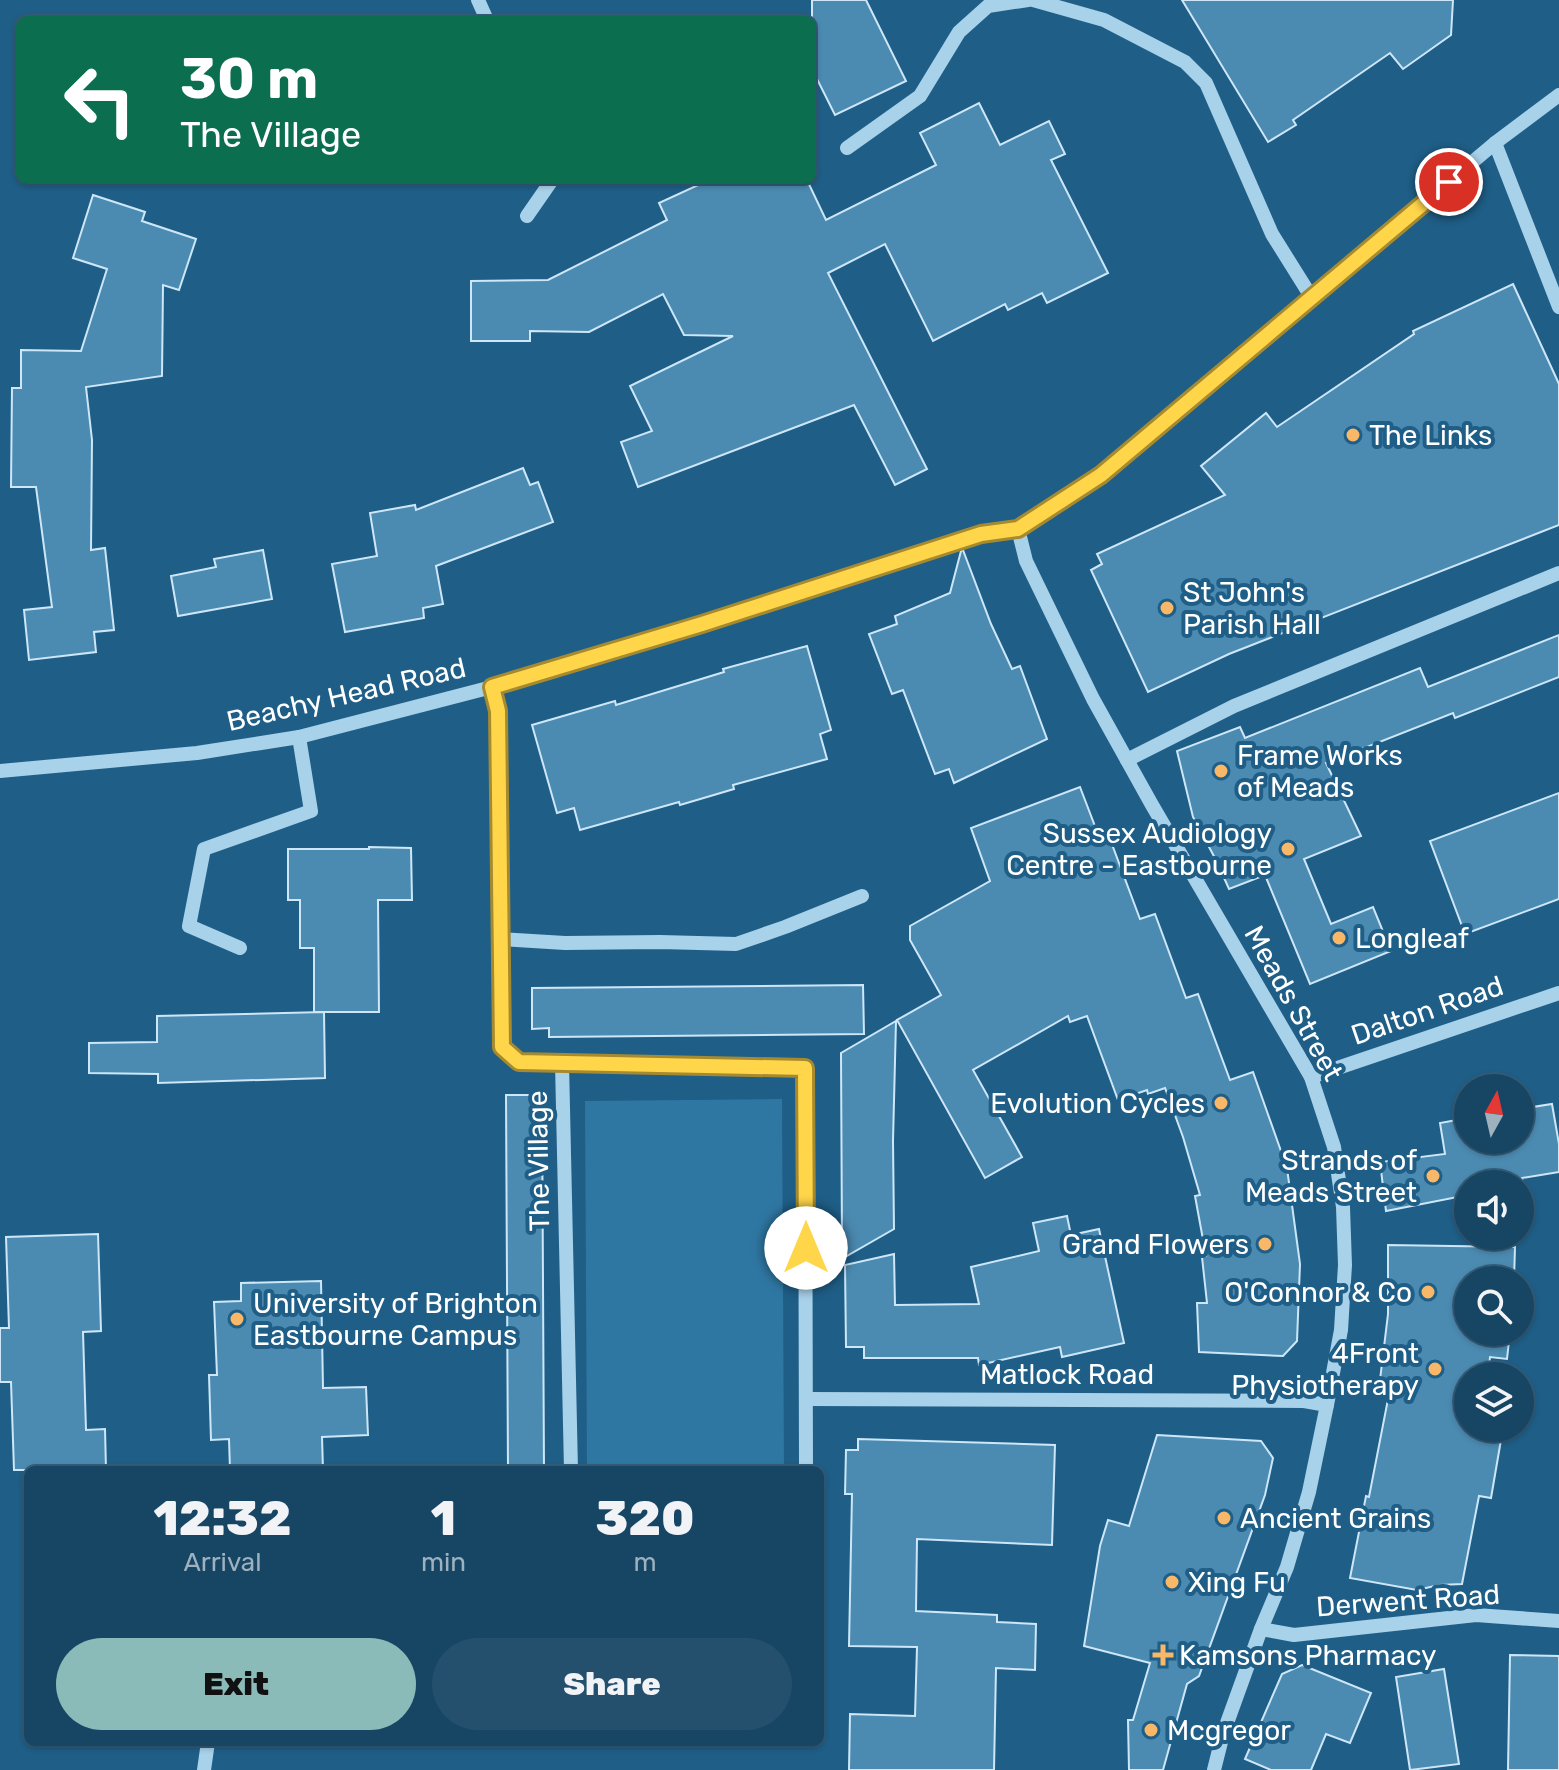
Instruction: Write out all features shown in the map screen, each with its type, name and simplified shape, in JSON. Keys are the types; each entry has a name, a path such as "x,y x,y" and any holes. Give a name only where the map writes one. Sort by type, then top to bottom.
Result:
{"street":[{"path":"847,148 920,96 959,32 988,6 1031,0 1104,20 1185,62 1206,83 1272,234 1312,298"},
{"path":"1018,529 1101,475 1495,143 1559,95"},
{"path":"1495,143 1559,307"},
{"path":"527,216 549,184"},
{"name":"Beachy Head Road","path":"0,771 197,753 299,737 492,687 702,624 981,534 1018,529"},
{"name":"Meads Street","path":"1018,529 1026,561 1093,699 1311,1077 1334,1147 1343,1207 1345,1265 1341,1330 1327,1405 1309,1492 1287,1567 1223,1734 1214,1770"},
{"path":"1127,760 1234,706 1559,573"},
{"path":"492,687 498,711 502,1047 519,1062 562,1063"},
{"path":"240,948 189,926 204,849 311,811 299,737"},
{"path":"501,939 565,943 736,944 862,896"},
{"name":"Dalton Road","path":"1311,1077 1559,993"},
{"name":"The Village","path":"571,1466 562,1063 805,1068 806,1466"},
{"name":"Matlock Road","path":"807,1399 1304,1401 1327,1405"},
{"name":"Derwent Road","path":"1261,1629 1294,1635 1476,1615 1559,1621"},
{"path":"204,1770 207,1746"}],"shaded area":[{"path":"782,1099 784,1466 587,1466 585,1101"}],"building":[{"path":"812,0 866,0 906,81 835,115 816,77 816,16 812,16"},
{"path":"1182,0 1453,0 1451,35 1403,69 1390,53 1293,120 1296,125 1268,142"},
{"path":"979,103 1000,145 1049,121 1065,154 1051,160 1108,273 1047,303 1042,293 1008,310 1005,304 933,341 885,244 828,273 927,469 895,485 854,405 638,487 621,442 652,431 630,386 733,336 684,335 663,294 589,332 530,331 530,341 471,341 471,281 548,280 667,220 659,203 700,184 809,184 826,220 936,165 920,133"},
{"path":"93,195 145,212 142,221 196,239 179,290 163,285 162,376 86,387 92,440 91,550 105,548 114,630 94,632 96,652 29,660 24,610 52,607 36,487 11,487 12,388 21,388 21,350 81,351 107,269 73,258"},
{"path":"1513,284 1559,384 1559,525 1229,654 1148,692 1091,570 1102,564 1097,554 1225,495 1201,466 1266,413 1277,427 1414,334 1413,331"},
{"path":"523,468 530,485 538,482 553,522 436,566 443,604 423,608 424,618 345,632 332,564 377,556 370,513 415,505 416,510"},
{"path":"263,550 272,599 178,616 171,576 216,567 214,559"},
{"path":"963,550 1012,669 1020,666 1047,739 954,783 949,769 935,774 903,690 892,694 869,634 897,624 895,616 950,593"},
{"path":"1559,635 1559,677 1455,718 1453,713 1326,763 1361,836 1304,859 1331,924 1373,907 1391,951 1310,984 1265,875 1229,889 1193,817 1177,751 1240,727 1245,738 1420,668 1428,687"},
{"path":"807,646 831,730 820,734 827,759 733,785 734,789 680,805 679,802 580,830 574,808 557,813 532,725 615,701 616,705 724,672 723,669"},
{"path":"1080,787 1098,834 1107,831 1140,919 1155,914 1186,998 1198,994 1230,1080 1253,1072 1287,1168 1300,1264 1297,1341 1283,1356 1199,1352 1197,1303 1207,1303 1202,1257 1206,1256 1195,1196 1200,1195 1183,1137 1165,1088 1148,1094 1147,1090 1118,1100 1087,1016 1070,1022 1068,1016 973,1070 1022,1157 985,1178 897,1020 941,995 910,940 910,926 990,881 971,828"},
{"path":"1559,793 1559,899 1465,934 1430,841"},
{"path":"411,848 412,900 378,900 379,1012 314,1012 314,948 300,948 300,900 288,900 288,849"},
{"path":"863,985 864,1034 549,1037 549,1028 532,1029 532,988"},
{"path":"324,1012 325,1078 158,1083 158,1074 89,1073 89,1043 157,1042 157,1016"},
{"path":"896,1021 894,1229 845,1257 845,1245 842,1245 841,1053"},
{"path":"506,1095 542,1095 544,1466 508,1466"},
{"path":"1552,1104 1559,1144 1559,1172 1534,1176 1534,1170 1454,1170 1454,1198 1386,1211 1380,1162 1445,1154 1440,1123 1454,1120 1454,1154 1534,1154 1534,1107"},
{"path":"1067,1216 1071,1235 1099,1229 1124,1343 1062,1357 1060,1347 979,1365 978,1358 864,1358 864,1347 846,1347 845,1265 894,1254 895,1305 979,1304 971,1267 1039,1251 1033,1223"},
{"path":"98,1234 101,1331 83,1332 86,1430 105,1429 106,1466 24,1466 24,1470 14,1470 11,1382 0,1382 0,1328 9,1328 6,1237"},
{"path":"1388,1245 1515,1250 1514,1266 1454,1266 1454,1346 1508,1346 1507,1359 1490,1357 1489,1362 1454,1362 1454,1442 1501,1442 1491,1498 1479,1496 1462,1584 1417,1590 1350,1578 1390,1389 1379,1388 1388,1314"},
{"path":"321,1281 323,1388 366,1387 368,1435 322,1437 323,1466 230,1466 229,1439 211,1440 209,1375 217,1375 214,1302 241,1301 241,1283"},
{"path":"1157,1435 1261,1441 1273,1458 1265,1495 1199,1676 1187,1684 1163,1770 1129,1770 1128,1720 1133,1720 1150,1663 1084,1646 1100,1546 1108,1520 1129,1526"},
{"path":"858,1439 1055,1445 1052,1545 917,1539 916,1611 997,1615 997,1622 1036,1624 1035,1670 996,1668 994,1770 849,1770 850,1714 915,1716 917,1647 849,1646 852,1494 845,1494 846,1450 858,1450"},
{"path":"1510,1655 1559,1656 1559,1770 1508,1770"},
{"path":"1302,1665 1371,1693 1350,1743 1326,1734 1311,1770 1271,1770 1245,1759 1282,1674"},
{"path":"1444,1669 1459,1764 1410,1770 1396,1677"}],"place":[{"name":"The Links","path":"1353,435"},
{"name":"St John's Parish Hall","path":"1167,608"},
{"name":"Frame Works of Meads","path":"1221,771"},
{"name":"Sussex Audiology Centre - Eastbourne","path":"1288,849"},
{"name":"Longleaf","path":"1339,938"},
{"name":"Evolution Cycles","path":"1221,1103"},
{"name":"Strands of Meads Street","path":"1433,1176"},
{"name":"Grand Flowers","path":"1265,1244"},
{"name":"O'Connor & Co","path":"1428,1292"},
{"name":"University of Brighton Eastbourne Campus","path":"237,1319"},
{"name":"4Front Physiotherapy","path":"1435,1369"},
{"name":"Ancient Grains","path":"1224,1518"},
{"name":"Xing Fu","path":"1172,1582"},
{"name":"Kamsons Pharmacy","path":"1163,1655"},
{"name":"Mcgregor","path":"1151,1730"}],"route":[{"path":"806,1248 805,1068 519,1062 502,1047 498,711 492,687 702,624 981,534 1018,529 1101,475 1449,182"}]}
